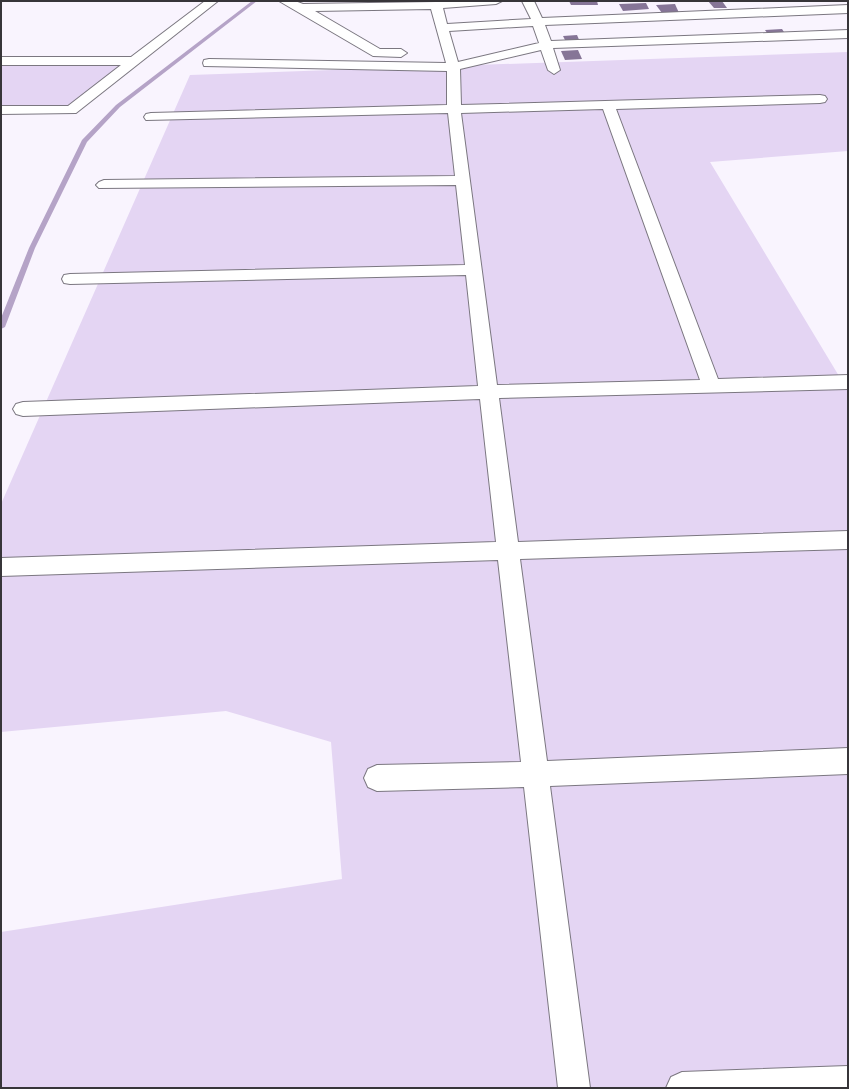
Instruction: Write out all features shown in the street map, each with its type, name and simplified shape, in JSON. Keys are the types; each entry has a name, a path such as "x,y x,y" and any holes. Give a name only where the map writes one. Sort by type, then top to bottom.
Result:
{"street":[{"path":"1,110 71,110 212,1"},
{"path":"285,1 301,8 377,53 417,52"},
{"path":"301,8 496,1"},
{"path":"528,1 538,22 554,70"},
{"path":"730,1 750,38"},
{"path":"436,3 453,67 454,109 574,1088"},
{"path":"442,28 538,22 848,9"},
{"path":"209,63 453,67 546,45 848,34"},
{"path":"433,52 449,52"},
{"path":"1,61 135,61"},
{"path":"151,116 820,99"},
{"path":"608,105 712,387"},
{"path":"104,185 463,180"},
{"path":"70,279 474,270"},
{"path":"22,409 489,392 712,387 848,382"},
{"path":"1,567 848,540"},
{"path":"377,778 536,774 848,761"},
{"path":"682,1088 848,1082"}],"shaded area":[{"path":"848,52 848,151 710,162 848,391 848,1088 1,1088 1,932 342,879 331,742 226,711 1,732 1,504 190,75"},
{"path":"125,61 71,110 1,110 1,62"}],"building":[{"path":"569,1 597,1 598,5 571,5"},
{"path":"708,1 722,1 727,8 714,8"},
{"path":"646,3 649,9 623,11 619,4"},
{"path":"675,4 679,13 662,13 656,5"},
{"path":"782,29 786,35 770,37 765,30"},
{"path":"577,35 580,42 566,42 563,36"},
{"path":"578,50 582,59 565,60 561,51"}],"waterway":[{"path":"1,327 32,248 84,141 118,106 255,1"}]}
